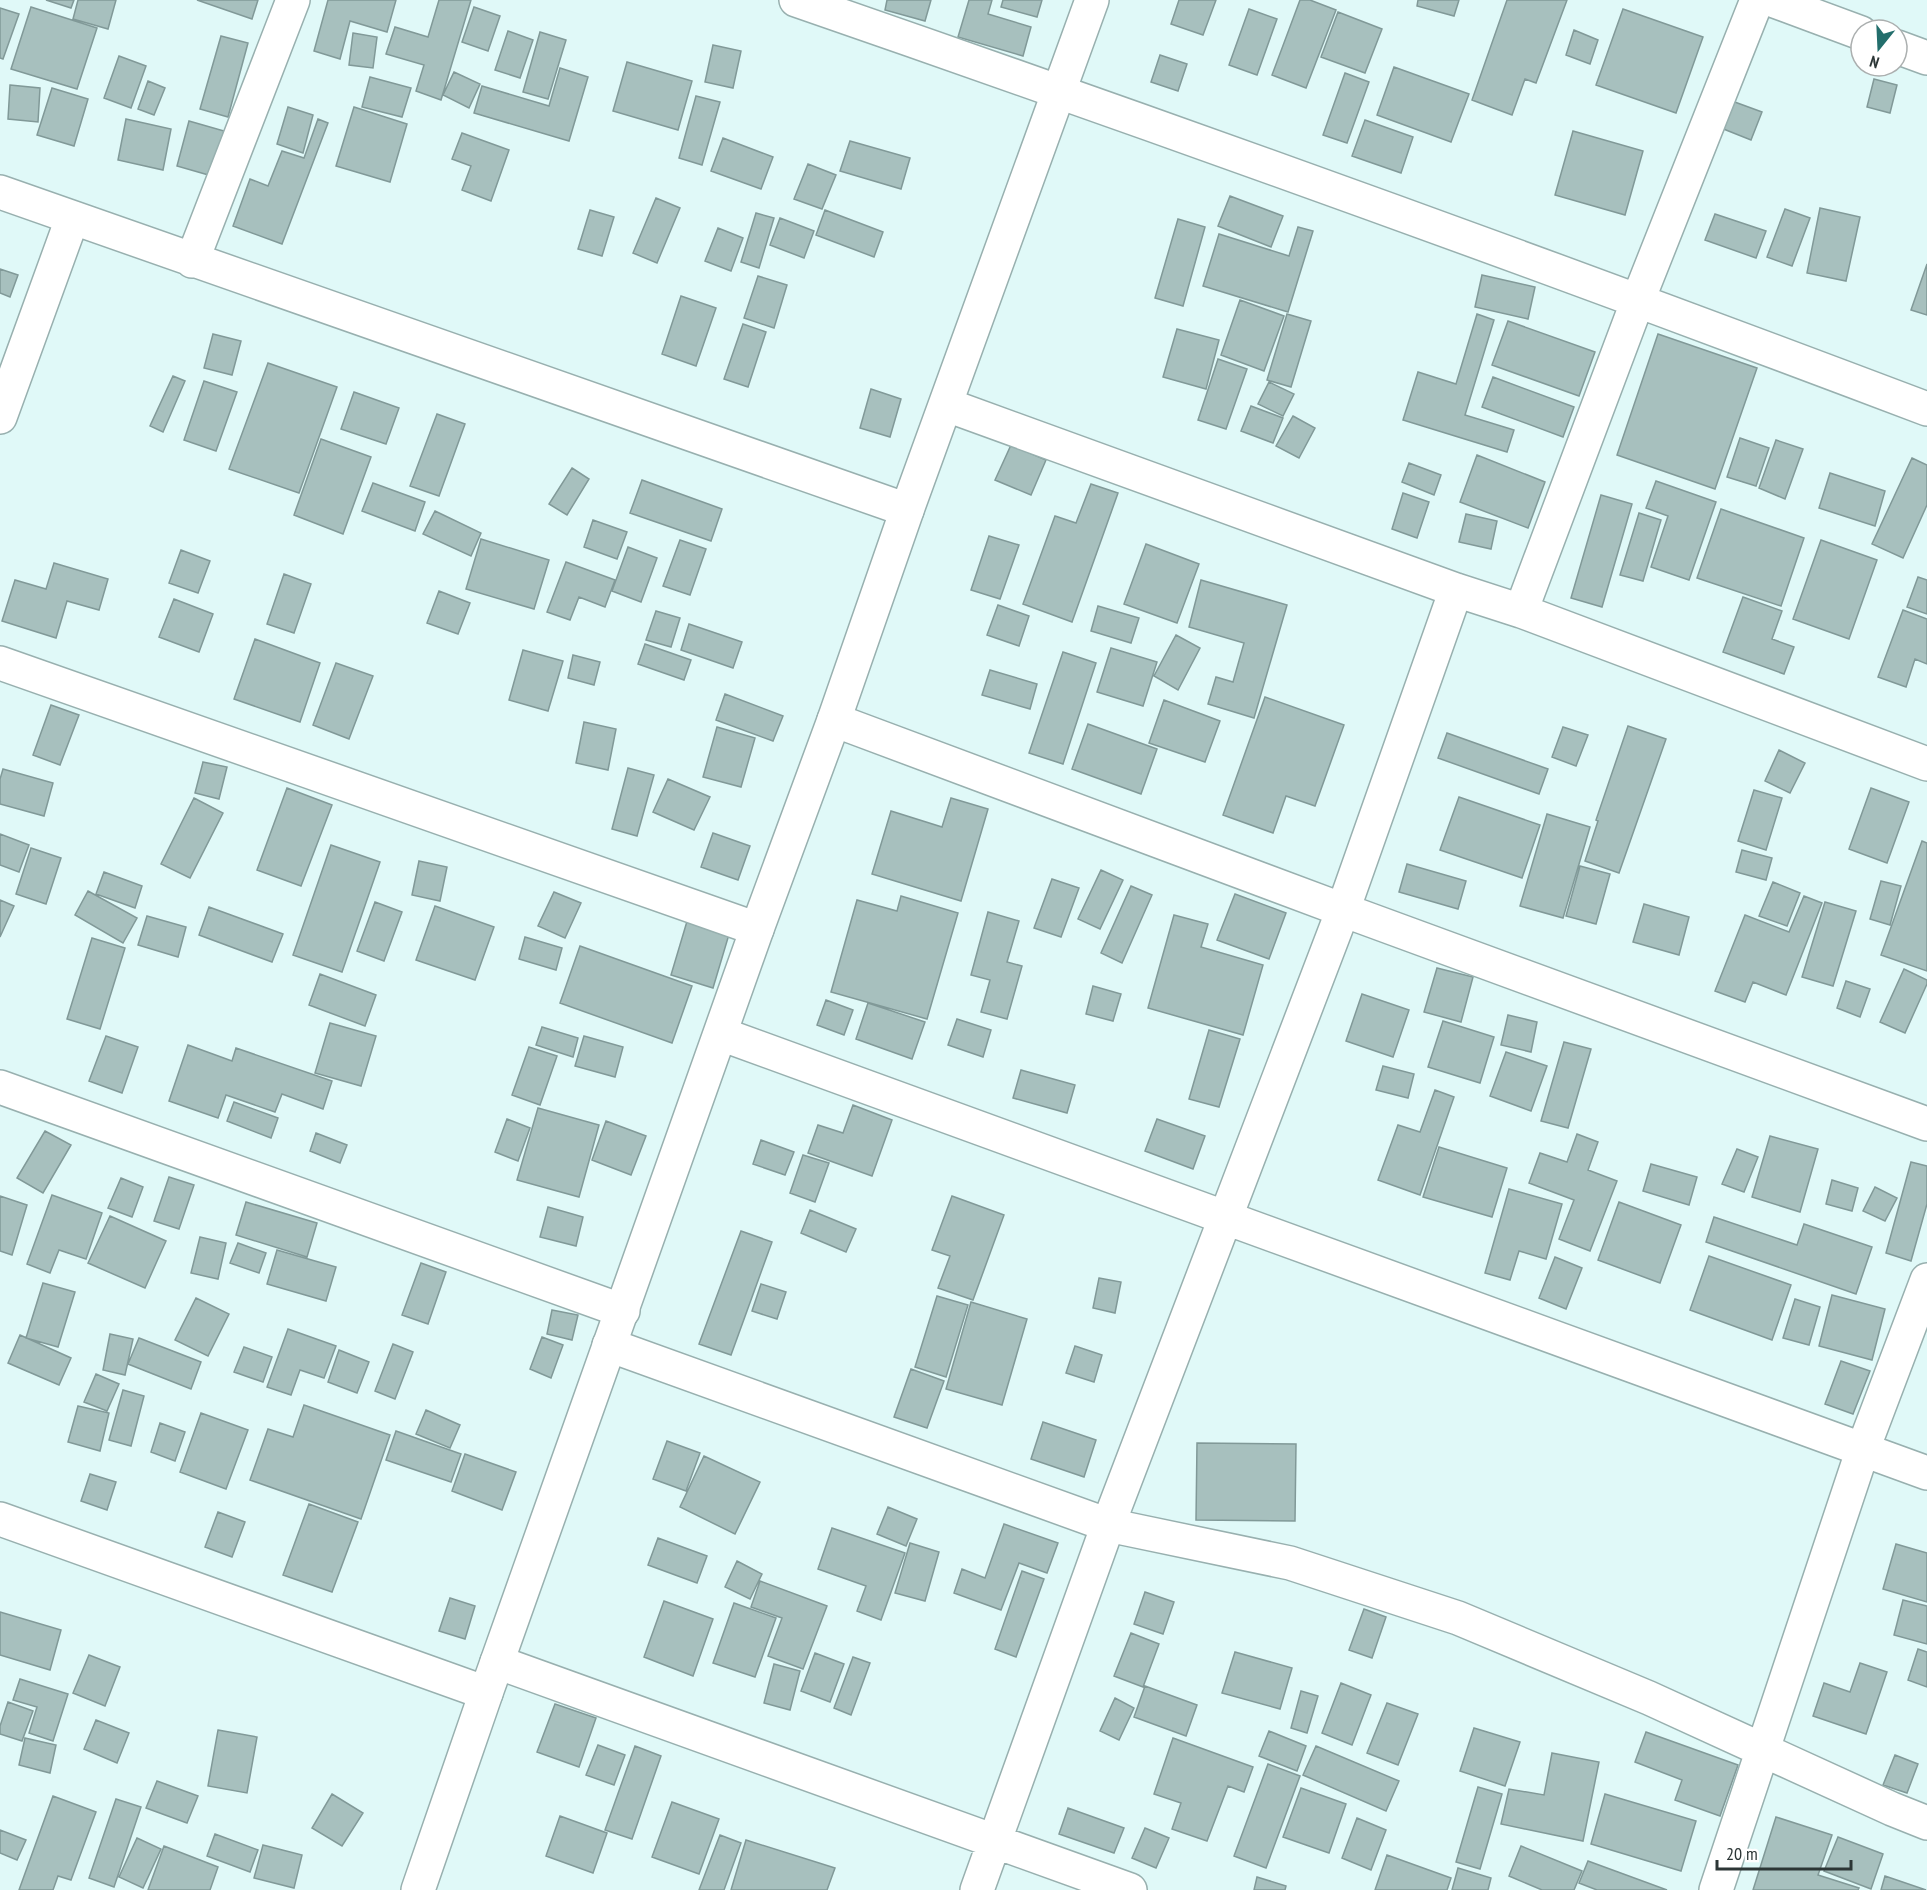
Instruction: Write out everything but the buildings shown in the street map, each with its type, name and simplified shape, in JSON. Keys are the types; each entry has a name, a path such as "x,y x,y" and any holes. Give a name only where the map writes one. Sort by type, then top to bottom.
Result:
{"street":[{"path":"192,261 293,0"},
{"path":"796,0 1060,92 1638,300 1927,409"},
{"path":"418,1890 609,1345 1092,0"},
{"path":"1521,611 1638,300 1757,0"},
{"path":"1772,0 1849,29"},
{"path":"1909,51 1927,58"},
{"path":"0,192 907,510"},
{"path":"0,417 72,219"},
{"path":"946,405 1456,590 1521,611 1927,764"},
{"path":"977,1890 1108,1525 1343,910 1456,590"},
{"path":"0,663 757,930"},
{"path":"834,720 1927,1124"},
{"path":"721,1034 1927,1473"},
{"path":"0,1088 623,1311"},
{"path":"1716,1890 1863,1449 1927,1280"},
{"path":"609,1345 1108,1525 1290,1563 1458,1618 1650,1698 1927,1823"},
{"path":"0,1519 486,1693"},
{"path":"497,1662 1130,1890"}]}
